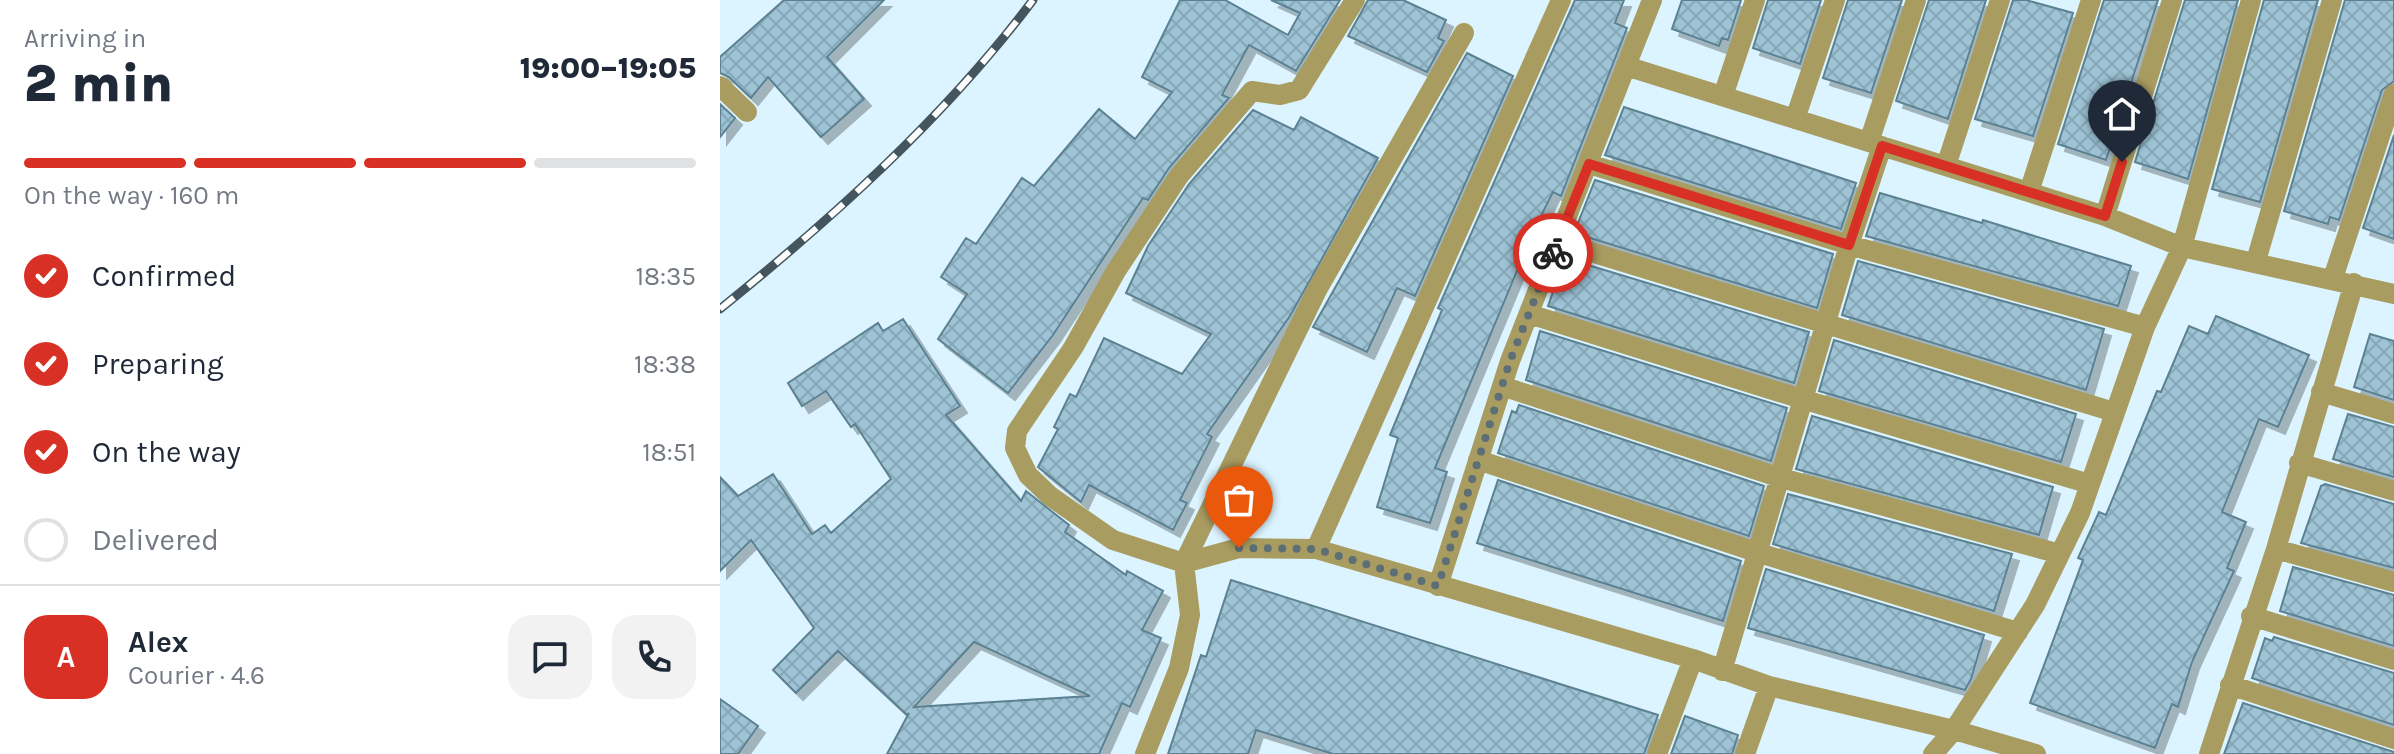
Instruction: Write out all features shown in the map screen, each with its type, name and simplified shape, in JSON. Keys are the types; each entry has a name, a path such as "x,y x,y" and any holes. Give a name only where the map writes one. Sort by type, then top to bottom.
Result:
{"street":[{"path":"1355,0 1299,90 1280,95 1252,91 1179,176 1116,271 1073,348 1017,431 1015,448 1028,475 1050,496 1113,540 1184,563 1239,548 1316,549 1693,659 1769,686 1954,730 2011,750 2036,754"},
{"path":"1316,549 1561,0"},
{"path":"1438,586 1502,386 1629,67 1652,0"},
{"path":"1723,96 1755,0"},
{"path":"1795,119 1835,0"},
{"path":"1722,671 1829,323 1916,0"},
{"path":"1946,166 2000,0"},
{"path":"2029,192 2091,0"},
{"path":"2105,216 2172,0"},
{"path":"1933,754 1954,730 2018,632 2060,554 2090,484 2145,327 2182,247 2251,0"},
{"path":"2256,261 2332,0"},
{"path":"1145,754 1179,668 1190,615 1184,563 1317,290 1464,33"},
{"path":"1629,67 2105,216 2182,247 2333,278 2394,294"},
{"path":"720,86 747,112"},
{"path":"2333,278 2394,94"},
{"path":"1589,164 1849,245 2145,327"},
{"path":"1558,242 2114,412"},
{"path":"2209,754 2251,616 2276,549 2354,283"},
{"path":"1529,314 2090,484"},
{"path":"1502,386 1781,478 2060,554"},
{"path":"2321,392 2394,414"},
{"path":"1478,460 1759,553 2018,632"},
{"path":"2299,463 2394,491"},
{"path":"2276,549 2394,582"},
{"path":"2251,616 2394,660"},
{"path":"1657,754 1693,659"},
{"path":"2230,685 2394,739"},
{"path":"1745,754 1769,686"}],"building":[{"path":"784,0 884,0 827,57 864,99 821,137 768,77 751,98 729,77 720,73 720,57"},
{"path":"1180,0 1225,0 1288,35 1300,13 1271,0 1340,0 1296,71 1249,45 1222,95 1229,98 1169,168 1148,200 1143,198 1053,335 1008,393 938,339 967,294 941,277 966,238 976,244 1022,178 1034,186 1099,109 1135,139 1172,92 1142,77"},
{"path":"1368,0 1403,0 1446,20 1438,38 1444,41 1427,72 1348,36"},
{"path":"1575,0 1624,0 1615,23 1627,28 1561,196 1553,192 1534,230 1435,468 1447,472 1430,523 1377,507 1398,438 1390,435 1442,310 1438,308"},
{"path":"1682,0 1741,0 1728,40 1722,38 1719,46 1672,29"},
{"path":"1768,0 1821,0 1800,64 1753,48"},
{"path":"1848,0 1902,0 1871,93 1823,78"},
{"path":"1929,0 1986,0 1948,119 1896,101"},
{"path":"2013,0 2026,0 2073,13 2033,136 1975,119"},
{"path":"2104,0 2158,0 2106,160 2058,144"},
{"path":"2185,0 2238,0 2188,179 2135,162"},
{"path":"2264,0 2318,0 2260,202 2212,189"},
{"path":"2345,0 2394,0 2394,81 2382,90 2339,220 2330,217 2328,224 2284,211"},
{"path":"1467,53 1513,76 1415,296 1397,288 1367,352 1313,327"},
{"path":"720,104 735,118 720,137"},
{"path":"1624,107 1856,183 1841,229 1605,155"},
{"path":"1253,110 1294,130 1301,117 1378,158 1290,316 1207,434 1212,437 1180,500 1187,503 1173,530 1089,485 1081,502 1038,467 1058,429 1054,427 1070,394 1076,397 1104,338 1182,374 1211,334 1126,293 1148,246 1189,184"},
{"path":"2394,135 2394,239 2363,228"},
{"path":"1595,180 1833,254 1817,308 1574,233"},
{"path":"1880,193 1982,223 1983,220 2131,266 2118,306 1866,236"},
{"path":"1565,258 1809,332 1794,383 1548,306"},
{"path":"1858,261 2104,329 2086,390 1842,315"},
{"path":"2216,316 2309,355 2278,427 2259,419 2222,512 2246,522 2227,568 2234,571 2192,662 2178,707 2172,704 2155,748 2030,703 2083,560 2078,558 2099,512 2106,515 2157,391 2161,392 2189,326 2208,334"},
{"path":"903,319 960,406 946,415 1021,501 1026,491 1069,525 1065,532 1126,575 1127,571 1163,591 1142,630 1161,638 1130,707 1122,703 1099,754 887,754 909,713 907,715 838,651 796,693 773,670 814,628 751,540 720,571 720,477 738,496 773,474 812,534 825,525 831,533 891,479 855,424 851,427 826,391 802,406 788,383 878,323 883,331","holes":["974,642 1090,696 914,707"]},
{"path":"1540,331 1787,408 1771,461 1526,380"},
{"path":"2370,334 2394,341 2394,400 2354,387"},
{"path":"1834,340 2076,414 2061,462 1819,391"},
{"path":"1519,405 1764,486 1749,536 1498,453 1512,411 1516,413"},
{"path":"2348,414 2394,427 2394,477 2333,459"},
{"path":"1812,416 2053,487 2039,535 1796,469"},
{"path":"1498,480 1741,561 1723,621 1477,543"},
{"path":"2325,484 2394,504 2394,568 2301,543 2321,486"},
{"path":"1788,494 2012,554 1994,611 1773,544"},
{"path":"2293,567 2394,595 2394,646 2280,611"},
{"path":"1766,569 1984,635 1965,690 1748,628"},
{"path":"1231,580 1658,715 1644,754 1333,754 1256,730 1248,754 1168,754 1201,655 1206,657"},
{"path":"2274,637 2394,673 2394,725 2252,678 2265,638 2272,641"},
{"path":"720,699 758,726 738,754 720,754"},
{"path":"2243,703 2394,752 2394,754 2224,754"},
{"path":"1685,716 1738,735 1732,754 1671,754"}],"railway":[{"path":"720,309 805,238 886,164 963,85 1033,0"}],"way so far":[{"path":"1239,548 1316,549 1438,586 1510,361 1553,253"}],"route":[{"path":"1553,253 1589,164 1849,245 1882,146 2105,216 2122,162"}]}
